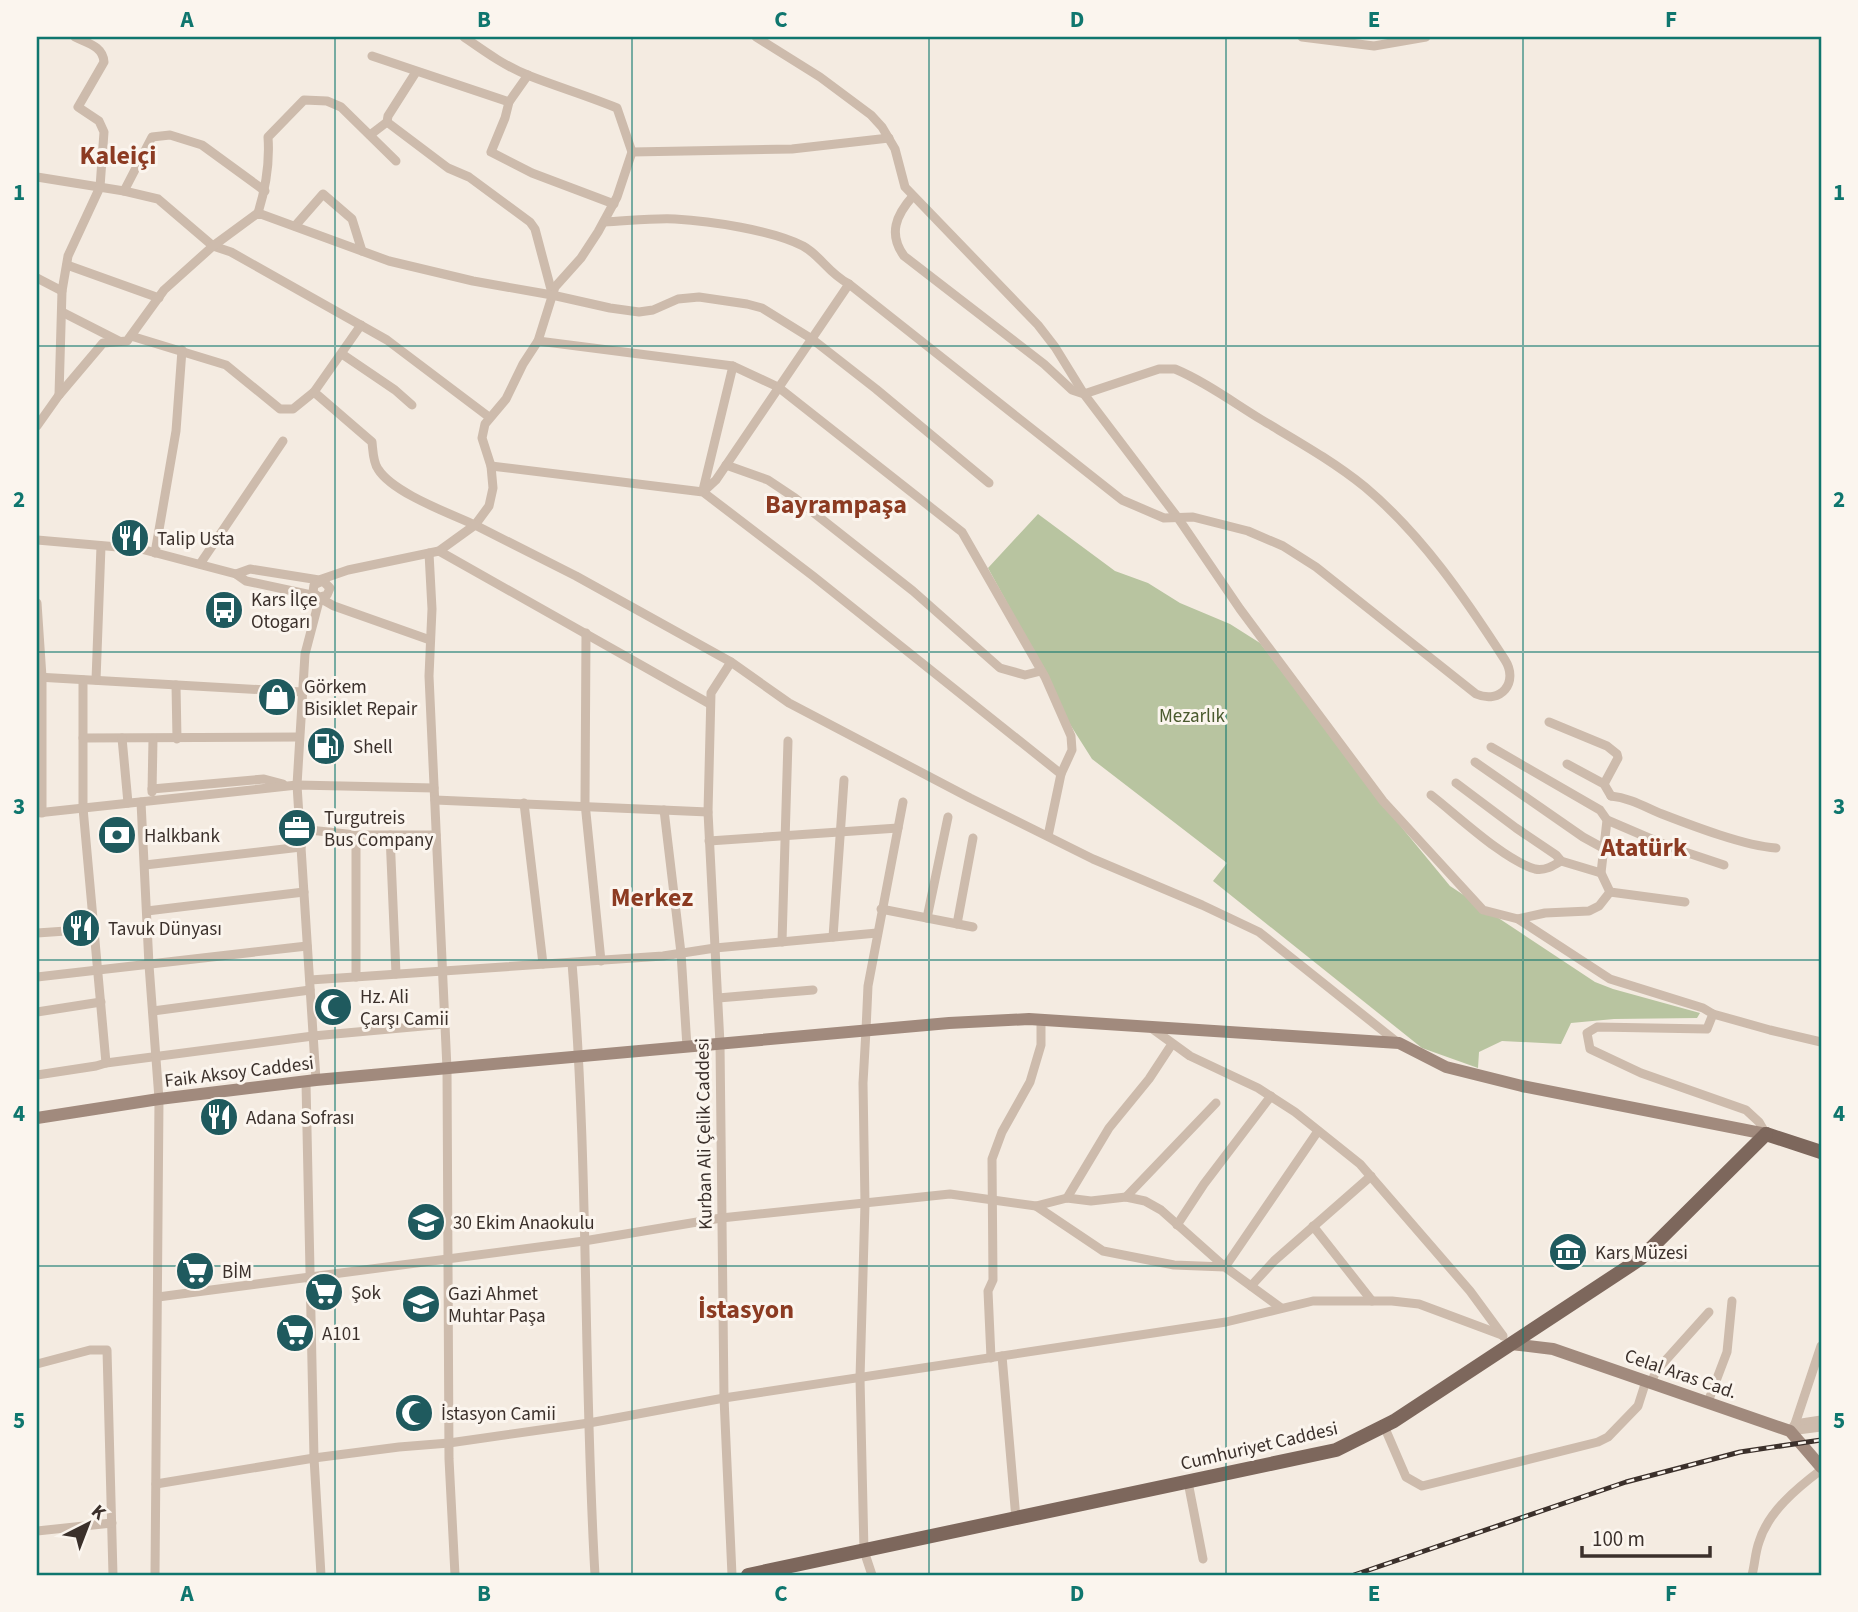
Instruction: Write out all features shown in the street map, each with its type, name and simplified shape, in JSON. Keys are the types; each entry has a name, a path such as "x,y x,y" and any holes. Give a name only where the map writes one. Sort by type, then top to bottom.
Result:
{"main road":[{"name":"Faik Aksoy Caddesi","path":"37,1118 311,1082 949,1023 1041,1020 1399,1044"},
{"path":"1399,1044 1446,1067 1522,1086 1821,1141"},
{"path":"1766,1133 1821,1152"},
{"name":"Cumhuriyet Caddesi","path":"748,1575 1336,1450 1384,1426 1506,1339 1640,1259 1766,1133"},
{"name":"Celal Aras Cad.","path":"1506,1339 1553,1349 1708,1402 1792,1427"},
{"path":"1792,1427 1821,1468"}],"street":[{"path":"59,395 62,291 68,256 100,187 102,126 93,116 78,107 104,58 100,50 75,37"},
{"path":"320,580 348,570 434,552 475,525 485,513 492,497 491,466 482,438 489,417 506,399 538,341 555,286 581,258 614,204 632,152 617,108 528,75 464,37"},
{"path":"756,37 837,89 871,115 890,138 902,179 914,196 1038,325 1084,394 1178,518 1248,619 1384,802 1483,910 1518,919 1610,979 1703,1007 1713,1014 1770,1031 1821,1042"},
{"path":"1302,37 1374,46 1426,37"},
{"path":"372,56 509,102"},
{"path":"370,135 387,122 388,116 416,72"},
{"path":"528,75 509,102 491,152 532,173 614,204"},
{"path":"37,426 103,343 127,341 159,298 213,246 258,213 265,191 268,137 304,100 327,101 341,107 396,161"},
{"path":"387,122 448,168 468,177 530,222 535,229 552,295"},
{"path":"124,191 152,137 170,135 202,145 265,191"},
{"path":"632,152 792,149 890,138"},
{"path":"37,177 158,199 213,246 231,252 404,351 489,417"},
{"path":"295,226 323,194 352,219 362,251"},
{"path":"604,222 675,219 744,229 806,248 831,273 849,284 1051,443 1110,493 1133,507 1164,518 1193,517 1248,531 1283,546 1317,567 1476,694 1491,698 1503,693 1509,679 1508,664 1458,590 1408,528 1346,472 1214,390 1175,369 1159,369 1084,394 1072,390 1044,364 904,256 896,243 895,228 901,211 914,196"},
{"path":"258,213 389,261 610,308 639,312 653,310 688,297 747,304 774,314 812,339 876,389 989,484"},
{"path":"67,265 159,298"},
{"path":"37,278 62,291"},
{"path":"703,492 716,480 849,284"},
{"path":"62,312 121,342"},
{"path":"131,336 226,365 281,409 293,409 314,392 361,325"},
{"path":"538,341 733,366 778,387 962,532 1041,671 1073,743 1071,755 1060,774 1048,836"},
{"path":"155,553 176,431 182,350"},
{"path":"342,354 395,390 412,405"},
{"path":"703,492 733,366"},
{"path":"314,392 372,442 379,472 406,493 576,576 731,662 789,703 1093,859 1259,932 1399,1044"},
{"path":"200,564 284,441"},
{"path":"726,465 768,480 788,493 913,591 1000,668 1025,675 1041,671"},
{"path":"491,466 703,492 813,576 1060,774"},
{"path":"37,540 155,553 236,574 246,581 318,596 327,595 330,588 326,582 320,580 250,569 236,574"},
{"path":"96,680 101,546"},
{"path":"434,552 586,633 710,704"},
{"path":"434,552 429,676 447,1069 449,1443 455,1575"},
{"path":"318,596 334,606 430,640"},
{"path":"318,596 305,654 293,785 300,829 313,1036 311,1082 305,1124 314,1458 321,1575"},
{"path":"37,603 39,813 293,785 434,788"},
{"path":"586,633 585,805 601,961"},
{"name":"Kurban Ali Çelik Caddesi","path":"731,662 710,693 708,812 720,1044 724,1398 732,1575"},
{"path":"39,677 302,692"},
{"path":"83,680 83,808 106,1062"},
{"path":"176,685 177,738"},
{"path":"1549,722 1607,746 1617,754 1618,758 1604,784"},
{"path":"83,738 299,737"},
{"path":"122,738 128,803"},
{"path":"153,739 152,789 147,801 145,865 159,1100 155,1575"},
{"path":"782,942 788,741"},
{"path":"1491,747 1601,810 1607,820 1670,847 1724,865"},
{"path":"1475,762 1583,838 1603,848"},
{"path":"1567,764 1604,784 1611,796"},
{"path":"152,789 264,779 293,785"},
{"path":"833,937 844,780"},
{"path":"1457,783 1561,861 1601,873"},
{"path":"1431,795 1508,855 1536,869 1547,869 1561,861"},
{"path":"1601,810 1611,796"},
{"path":"1611,796 1624,797 1759,847 1776,848"},
{"path":"435,800 708,812"},
{"path":"872,1575 864,1551 860,1378 865,1204 863,1083 868,986 903,802"},
{"path":"524,803 543,964"},
{"path":"664,810 681,953 687,1047"},
{"path":"927,918 948,817"},
{"path":"1607,820 1601,873 1610,892"},
{"path":"709,841 898,828"},
{"path":"300,829 356,835 436,835"},
{"path":"356,835 356,977"},
{"path":"390,835 396,974"},
{"path":"957,924 973,838"},
{"path":"145,865 301,847"},
{"path":"147,911 304,892"},
{"path":"1518,919 1545,913 1589,911 1599,906 1610,892"},
{"path":"1610,892 1685,902"},
{"path":"881,909 972,927"},
{"path":"37,933 95,929"},
{"path":"153,1011 356,977 442,969 601,961 877,933"},
{"path":"37,977 307,946"},
{"path":"572,963 580,1056 595,1575"},
{"path":"718,998 813,990"},
{"path":"37,1012 101,1002"},
{"path":"1713,1014 1707,1029 1597,1027 1587,1033 1590,1049 1641,1073 1746,1111 1759,1122 1766,1133"},
{"path":"991,1358 988,1291 993,1280 991,1179 994,1152 1030,1082 1041,1045 1041,1020"},
{"path":"37,1075 106,1062 313,1036 445,1024"},
{"path":"1148,1026 1190,1056 1271,1096 1360,1164 1470,1291 1506,1339"},
{"path":"1067,1198 1109,1128 1149,1079 1172,1044"},
{"path":"1177,1225 1271,1096"},
{"path":"1126,1197 1216,1103"},
{"path":"1225,1267 1318,1131"},
{"path":"1251,1286 1274,1261 1371,1176"},
{"path":"158,1297 447,1261 721,1218 950,1194 1036,1206 1067,1198 1091,1201 1126,1197 1144,1201 1161,1210 1225,1267 1281,1308"},
{"path":"1036,1206 1103,1251 1174,1265 1225,1267"},
{"path":"1313,1226 1372,1301"},
{"path":"156,1484 314,1458 449,1443 589,1423 724,1398 1226,1322 1314,1301 1419,1304 1506,1339"},
{"path":"1708,1402 1727,1352 1732,1301"},
{"path":"1384,1426 1406,1478 1422,1486 1598,1442 1608,1437 1638,1406 1656,1371 1709,1312"},
{"path":"1792,1427 1821,1346"},
{"path":"37,1364 90,1350 107,1350 113,1575"},
{"path":"1002,1356 1016,1519"},
{"path":"1792,1427 1821,1420"},
{"path":"1792,1427 1821,1427"},
{"path":"1752,1575 1759,1541 1767,1526 1792,1492 1821,1468"},
{"path":"1188,1482 1203,1559"},
{"path":"37,1531 112,1523"}],"green space":[{"name":"Mezarlık","path":"1038,514 1115,571 1148,583 1180,603 1230,624 1260,643 1450,886 1595,982 1700,1013 1697,1018 1614,1019 1571,1023 1561,1044 1502,1041 1479,1052 1478,1068 1422,1048 1213,881 1227,863 1092,759 1066,718 1044,670 988,568"}],"railway":[{"path":"1354,1575 1626,1482 1740,1452 1821,1440"}],"place":[{"name":"Talip Usta","path":"130,538"},
{"name":"Kars İlçe Otogarı","path":"224,610"},
{"name":"Görkem Bisiklet Repair","path":"277,697"},
{"name":"Shell","path":"326,746"},
{"name":"Turgutreis Bus Company","path":"297,828"},
{"name":"Halkbank","path":"117,835"},
{"name":"Tavuk Dünyası","path":"81,928"},
{"name":"Hz. Ali Çarşı Camii","path":"333,1007"},
{"name":"Adana Sofrası","path":"219,1117"},
{"name":"30 Ekim Anaokulu","path":"426,1222"},
{"name":"Kars Müzesi̇","path":"1568,1252"},
{"name":"BİM","path":"195,1271"},
{"name":"Şok","path":"324,1292"},
{"name":"Gazi Ahmet Muhtar Paşa","path":"421,1304"},
{"name":"A101","path":"295,1333"},
{"name":"İstasyon Camii","path":"414,1413"}],"district":[{"name":"Kaleiçi","path":"118,155"},
{"name":"Bayrampaşa","path":"836,504"},
{"name":"Atatürk","path":"1644,847"},
{"name":"Merkez","path":"652,897"},
{"name":"İstasyon","path":"746,1309"}]}
